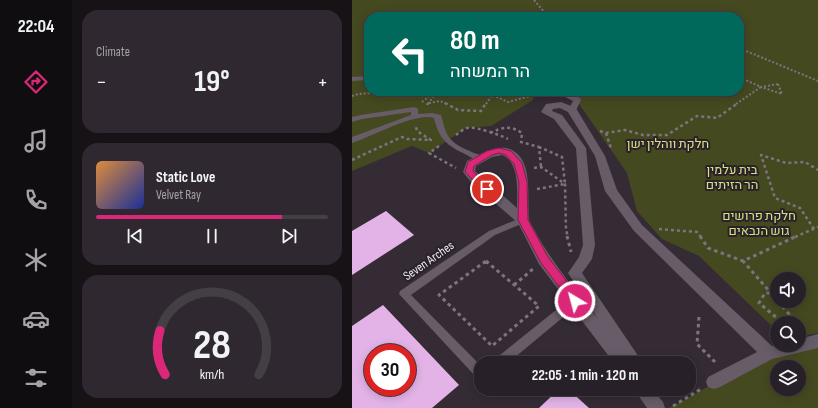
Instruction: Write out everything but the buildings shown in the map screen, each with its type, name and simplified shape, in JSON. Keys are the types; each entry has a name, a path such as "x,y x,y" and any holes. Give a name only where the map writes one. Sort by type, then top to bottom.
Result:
{"street":[{"path":"630,356 574,273 585,259 589,245 581,148 558,117 546,112 550,106 561,105 572,110 600,156 611,191 638,228 769,353"},
{"path":"523,220 523,182 518,163 508,153 499,151 479,158 470,164 469,172 523,220 544,260 618,356"},
{"path":"720,378 769,353 818,341"},
{"path":"648,396 657,408"},
{"path":"653,396 657,408"}],"lane":[{"path":"352,80 364,79"},
{"path":"569,96 577,100 572,110"},
{"path":"352,120 414,109 415,116"},
{"path":"352,140 415,116 432,115 438,117 440,130 447,141 479,158"},
{"name":"Seven Arches","path":"474,367 404,294 492,233 523,220"},
{"path":"508,356 575,301"}],"path":[{"path":"534,0 544,12"},
{"path":"744,50 818,81"},
{"path":"581,125 606,133 625,130 643,136 667,135 697,116 717,118 761,87 778,84 782,94 761,87 744,79"},
{"path":"352,96 364,94"},
{"path":"430,96 418,106 440,101 458,110 481,112 492,96 508,102 530,96"},
{"path":"352,160 402,137 407,139 431,140 417,131 415,116"},
{"path":"490,133 505,126 514,127 522,134 521,142 539,147 562,157 565,184 566,230 574,273"},
{"path":"606,133 614,155"},
{"path":"539,147 541,167"},
{"path":"743,261 816,228 800,208 775,198 762,155 786,163 805,162 818,170"},
{"path":"530,169 541,167 565,184"},
{"path":"534,189 565,184"},
{"path":"638,228 697,232 708,248 743,261 770,292"},
{"path":"514,285 544,260"},
{"path":"486,261 514,285 539,306 492,346 439,296 486,261"},
{"path":"770,293 765,293 759,303 775,316"},
{"path":"783,308 789,316"},
{"path":"668,408 720,378 697,344 699,317"}],"green space":[{"name":"בית עלמין הר הזיתים","path":"352,0 818,0 818,333 806,336 806,316 770,316 770,324 699,256 662,239 637,211 627,173 574,96 744,96 744,12 364,12 364,96 534,96 533,100 491,126 466,128 429,153 412,146 352,171"},
{"path":"818,344 818,408 669,408 691,396 696,396 696,393 769,353 806,352 806,346"}],"route":[{"path":"487,189 469,172 470,164 490,153 499,151 508,153 518,163 521,171 523,182 523,220 544,260 575,301"}],"park label":[{"name":"חלקת ווהלין ישן","path":"668,143"},
{"name":"חלקת פרושים גוש הנבאים","path":"759,222"}]}
